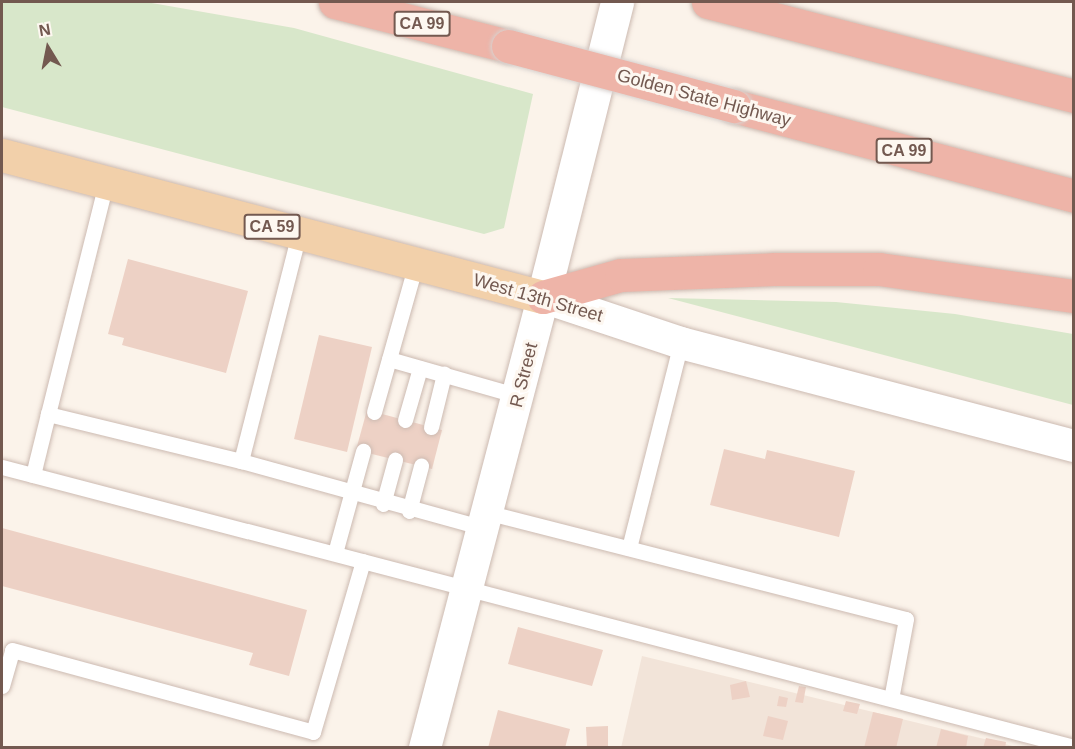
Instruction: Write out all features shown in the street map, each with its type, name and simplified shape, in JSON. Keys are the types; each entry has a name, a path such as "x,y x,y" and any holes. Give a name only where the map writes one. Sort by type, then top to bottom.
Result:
{"highway":[{"name":"Golden State Highway","path":"335,2 1074,196"},
{"path":"708,2 1074,96"},
{"path":"543,297 621,275 774,269 879,269 1074,296"}],"main road":[{"name":"West 13th Street","path":"2,155 543,297"}],"street":[{"name":"R Street","path":"425,747 519,396 617,2"},
{"name":"West 13th Street","path":"543,297 681,343 1074,446"}],"lane":[{"path":"33,475 106,183"},
{"path":"241,461 299,234"},
{"path":"374,412 416,264"},
{"path":"629,548 681,343"},
{"path":"389,359 519,396"},
{"path":"405,420 420,368"},
{"path":"431,427 444,374"},
{"path":"48,414 241,461 409,511 487,520 629,548 906,619 891,699"},
{"path":"335,553 363,452"},
{"path":"383,504 395,460"},
{"path":"409,511 421,466"},
{"path":"2,467 1074,747"},
{"path":"2,686 12,650 313,732 363,561"}],"shaded area":[{"path":"642,656 1017,747 621,748"}],"green space":[{"path":"2,2 146,2 294,28 533,94 504,228 484,234 2,107"},
{"path":"668,298 836,302 955,314 1073,334 1073,405"}],"building":[{"path":"128,259 248,291 226,373 122,345 124,338 108,334"},
{"path":"319,335 372,347 347,452 294,439"},
{"path":"367,410 442,430 432,469 356,450"},
{"path":"724,449 765,459 767,450 855,471 839,537 710,505"},
{"path":"2,528 307,610 289,676 249,665 253,653 2,586"},
{"path":"518,627 603,650 592,686 508,664"},
{"path":"746,681 750,697 732,700 730,685"},
{"path":"799,686 806,687 803,703 795,702"},
{"path":"779,696 788,698 786,707 777,706"},
{"path":"846,701 860,704 857,714 843,711"},
{"path":"498,710 570,729 565,748 488,748"},
{"path":"873,712 903,719 896,748 864,748"},
{"path":"768,716 788,721 783,740 763,736"},
{"path":"608,726 608,748 587,748 586,727"},
{"path":"941,729 968,736 966,748 936,748"},
{"path":"986,738 1006,742 1005,748 983,748"}]}
